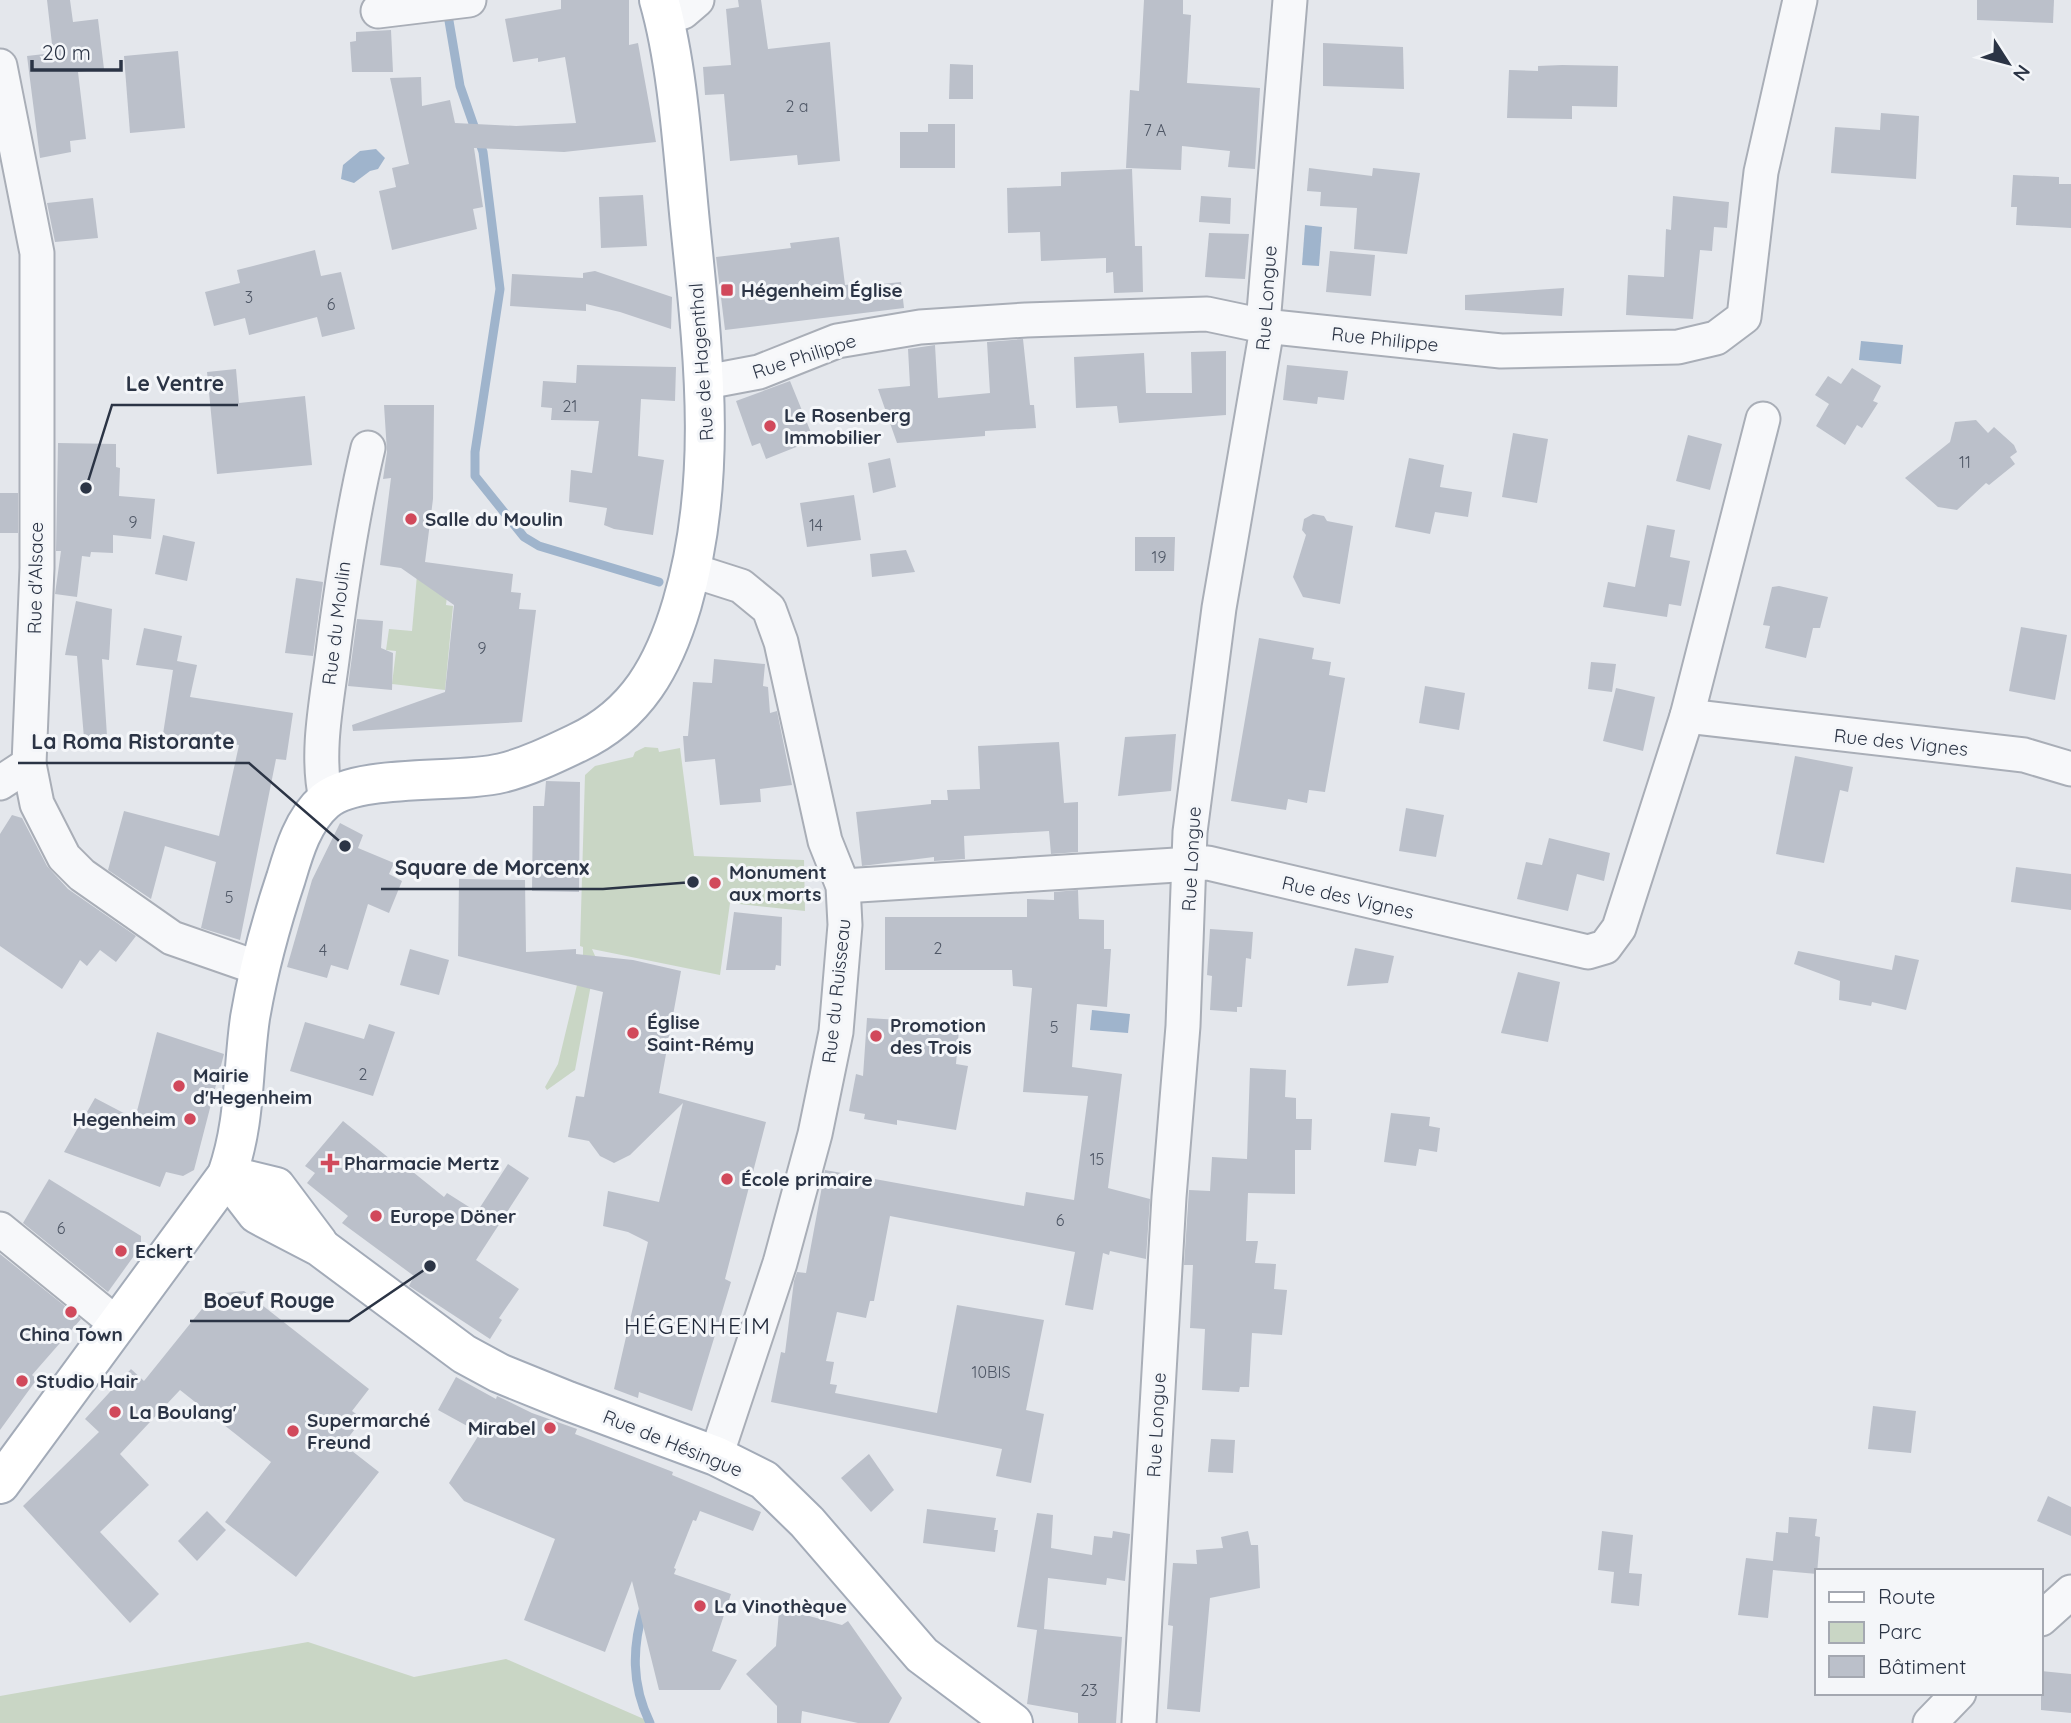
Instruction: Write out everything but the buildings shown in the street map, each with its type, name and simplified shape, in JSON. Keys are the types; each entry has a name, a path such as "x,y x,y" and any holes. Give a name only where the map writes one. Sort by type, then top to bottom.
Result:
{"main road":[{"name":"Rue de Hagenthal","path":"326,799 355,787 502,773 580,742 623,712 655,675 670,645 691,570 701,518 706,464 706,382 684,163 674,6"},
{"path":"0,1485 227,1175 239,1142 250,1019 274,914 296,845 326,799"},
{"name":"Rue de Hésingue","path":"227,1175 257,1214 320,1247 444,1341 499,1373 716,1456 764,1480 807,1522 922,1655 1013,1723"}],"street":[{"name":"Rue Longue","path":"1139,1723 1169,1198 1184,1026 1188,863 1219,608 1265,340 1290,0"},
{"name":"Rue Philippe","path":"706,382 759,372 837,341 920,327 1208,314 1264,326 1501,351 1678,347 1716,338 1744,317 1761,172 1800,0"},
{"path":"378,11 454,2"},
{"name":"Rue d'Alsace","path":"0,66 37,253 37,568 29,764 37,804 64,857 82,875 172,938 261,969"},
{"name":"Rue des Vignes","path":"843,886 1208,863 1588,952 1605,947 1619,928 1687,716 1762,419"},
{"name":"Rue du Moulin","path":"326,799 321,778 327,699 345,551 368,448"},
{"name":"Rue du Ruisseau","path":"691,570 741,586 769,609 781,642 825,841 843,886 845,925 836,1032 815,1134 780,1263 716,1456"},
{"name":"Rue des Vignes","path":"1687,716 2024,755 2071,769"},
{"path":"0,783 29,764"},
{"path":"0,1229 118,1325"},
{"path":"2043,1617 2071,1592"},
{"path":"1930,1723 1957,1695"}],"green space":[{"path":"417,575 449,578 446,605 453,606 445,690 392,684 396,651 386,650 389,629 412,631"},
{"path":"645,747 658,748 659,752 680,748 694,856 804,860 805,911 730,903 720,975 592,949 596,958 575,1070 547,1090 545,1087 558,1064 577,985 583,984 583,947 580,946 585,775 595,766 633,757 635,752"},
{"path":"308,1642 414,1677 506,1659 653,1723 0,1723 0,1696"}],"water":[{"path":"376,149 385,158 378,169 370,171 354,183 341,179 343,165 360,151"},
{"path":"1305,225 1322,227 1319,266 1302,265"},
{"path":"1861,341 1903,345 1901,364 1859,360"},
{"path":"1092,1010 1130,1014 1128,1033 1090,1030"}],"waterway":[{"path":"447,9 460,86 483,152 500,289 475,452 475,476 524,537 539,546 659,582"},
{"path":"644,1607 637,1637 635,1665 639,1694 650,1723"}],"place":[{"name":"Hégenheim Église","path":"727,290"},
{"name":"Le Rosenberg Immobilier","path":"770,426"},
{"name":"Le Ventre","path":"86,488"},
{"name":"Salle du Moulin","path":"411,519"},
{"name":"La Roma Ristorante","path":"345,846"},
{"name":"Square de Morcenx","path":"693,882"},
{"name":"Monument aux morts","path":"715,883"},
{"name":"Église Saint-Rémy","path":"633,1033"},
{"name":"Promotion des Trois","path":"876,1036"},
{"name":"Mairie d'Hegenheim","path":"179,1086"},
{"name":"Hegenheim","path":"190,1119"},
{"name":"Pharmacie Mertz","path":"330,1163"},
{"name":"École primaire","path":"727,1179"},
{"name":"Europe Döner","path":"376,1216"},
{"name":"Eckert","path":"121,1251"},
{"name":"Boeuf Rouge","path":"430,1266"},
{"name":"China Town","path":"71,1312"},
{"name":"Studio Hair","path":"22,1381"},
{"name":"La Boulang'","path":"115,1412"},
{"name":"Mirabel","path":"550,1428"},
{"name":"Supermarché Freund","path":"293,1431"},
{"name":"La Vinothèque","path":"700,1606"}],"district":[{"name":"HÉGENHEIM","path":"698,1326"}]}
